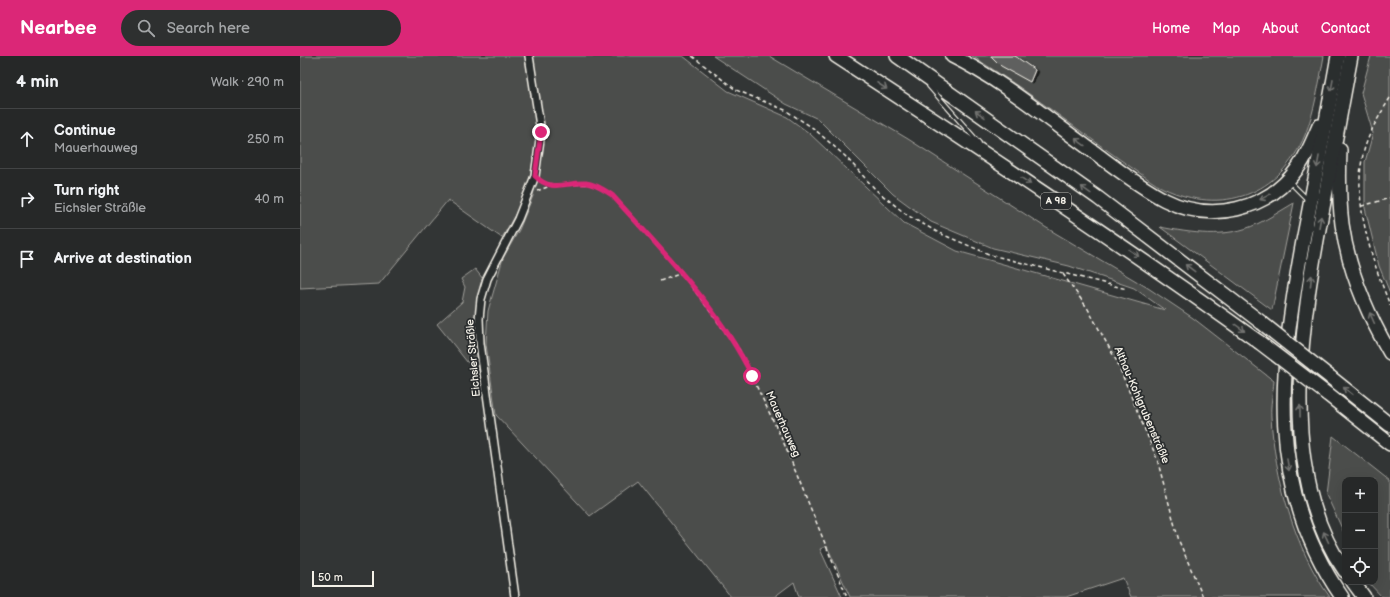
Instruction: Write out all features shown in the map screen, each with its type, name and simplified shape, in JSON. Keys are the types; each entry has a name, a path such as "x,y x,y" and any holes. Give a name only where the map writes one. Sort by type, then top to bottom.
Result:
{"highway":[{"name":"A 98","path":"836,56 1128,249 1259,342 1390,444"},
{"path":"952,56 1000,83 1146,189 1179,206 1203,211 1231,210 1249,206 1266,198 1288,180 1303,160 1327,110"},
{"path":"1338,56 1310,202 1290,320 1284,384 1284,430 1290,477 1304,525 1327,574 1342,597"},
{"path":"1342,566 1325,535 1315,508 1304,467 1300,411 1301,369 1313,260 1351,56"},
{"name":"A 98","path":"900,58 1098,198 1262,323 1390,425"},
{"path":"1343,96 1339,167 1342,225 1359,288 1390,353"},
{"path":"1355,585 1364,597"}],"street":[{"name":"Eichsler Sträßle","path":"515,597 480,343 479,319 481,299 487,279 529,196 535,176 541,132 528,56"}],"lane":[{"path":"900,58 933,90 979,143 1003,165"},
{"path":"1288,180 1310,202"}],"path":[{"path":"692,56 736,90 784,110 813,128 845,156 876,190 907,215 939,234 992,254 1062,274 1127,289"},
{"path":"1390,98 1373,126 1364,151 1361,175 1362,206 1367,240 1378,275 1390,305"},
{"path":"535,176 550,186"},
{"name":"Mauerhauweg","path":"529,196 550,186 586,183 598,186 612,195 682,273 739,350 783,441 847,597"},
{"path":"1362,206 1390,198"},
{"path":"660,280 682,273"},
{"name":"Althau-Kohlgrubensträßle","path":"1062,274 1088,309 1117,362 1157,459 1179,542 1203,597"}],"shaded area":[{"path":"300,56 526,56 538,133 527,193 502,238 448,200 379,284 300,288"},
{"path":"532,56 683,56 728,91 787,117 809,133 904,223 957,251 1165,310 1134,288 1069,266 993,248 931,222 893,194 818,119 786,104 713,56 769,56 908,139 1045,227 1148,288 1193,318 1274,381 1271,404 1273,439 1288,511 1306,557 1330,597 1131,597 1123,578 1066,597 850,597 827,546 820,549 842,597 799,597 794,582 774,597 731,597 638,481 590,516 496,415 486,344 488,311 503,258 519,230 533,196 541,154"},
{"path":"972,56 1324,56 1314,106 1305,135 1294,156 1281,173 1265,186 1247,194 1227,199 1207,200 1185,196 1156,185 996,71"},
{"path":"1371,56 1390,56 1390,293 1379,266 1365,208 1365,162 1373,133 1361,93"},
{"path":"1294,203 1272,310 1160,227 1196,233 1233,232 1257,224"},
{"path":"475,269 483,279 474,326 479,377 437,324 462,302 465,287 461,279"},
{"path":"1333,436 1390,481 1390,597 1382,597 1371,585 1378,585 1378,477 1342,477 1342,529 1326,494"}],"building":[{"path":"991,56 1015,56 1035,70 1030,82 1001,66"}],"route":[{"path":"541,132 535,176 540,181 550,186 586,183 598,186 612,195 682,273 739,350 752,376"}]}
